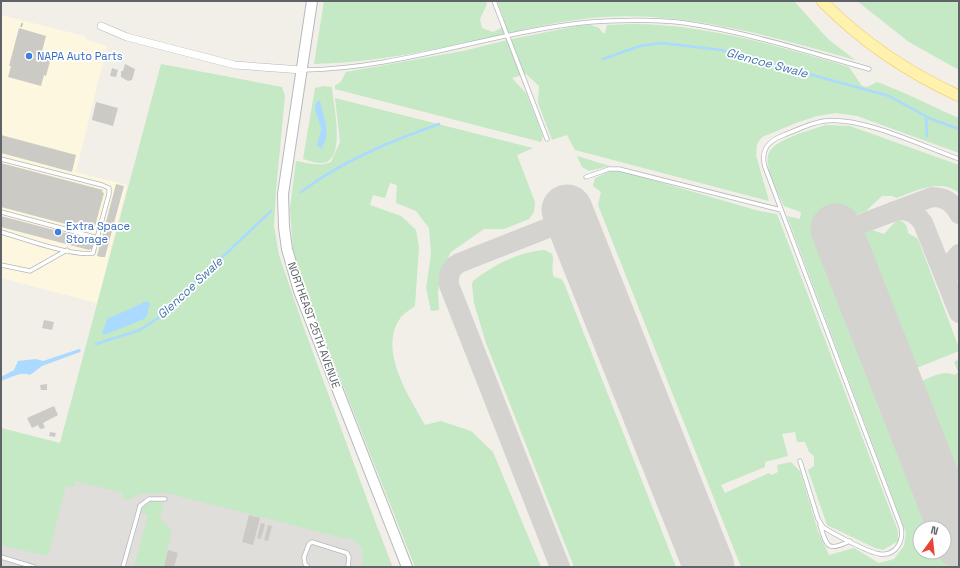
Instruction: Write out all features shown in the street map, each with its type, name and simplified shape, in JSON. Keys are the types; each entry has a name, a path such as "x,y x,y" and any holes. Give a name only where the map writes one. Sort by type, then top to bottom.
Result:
{"main road":[{"name":"NORTHEAST 25TH AVENUE","path":"312,1 284,184 283,216 287,249 300,291 407,567"},
{"path":"822,1 852,30 886,56 923,79 959,96"}],"street":[{"path":"101,26 127,36 235,65 302,70"}],"lane":[{"path":"494,1 547,139"},
{"path":"302,70 352,68 408,58 507,36 597,22 650,20 683,23 749,36 869,69"},
{"path":"820,523 826,529 872,552 884,554 895,549 902,539 902,533 763,161 765,149 773,139 812,124 823,121 844,120 865,125 959,159"},
{"path":"1,159 109,188 109,194 93,253 88,254 67,250 1,232"},
{"path":"586,177 610,169 619,169 781,210"},
{"path":"1,212 98,238"},
{"path":"1,264 30,271 67,250"},
{"path":"800,461 826,543 829,547 834,548 850,541"},
{"path":"123,567 140,506 149,499 165,498"},
{"path":"308,567 304,564 304,557 309,544 312,542 347,553 349,557 348,567"},
{"path":"1,557 34,567"}],"path":[{"path":"21,27 23,21"}],"shaded area":[{"path":"1,15 84,36 87,40 107,46 76,172 127,185 97,303 1,278"},
{"path":"1,428 378,529 393,567 1,567"}],"green space":[{"path":"324,1 486,1 487,4 480,19 482,28 493,32 501,28 504,19 497,1 794,1 828,39 855,60 788,41 720,26 686,20 617,16 582,19 548,25 397,56 364,61 314,64"},
{"path":"857,1 959,1 959,70 909,42"},
{"path":"591,25 599,28 603,33 605,33 607,25 659,25 714,32 796,51 849,67 862,86 867,87 877,82 959,118 959,153 857,116 836,113 817,116 762,137 757,144 756,155 769,201 575,150 567,135 552,140 538,103 539,86 526,74 512,78 526,93 543,136 541,142 335,89 335,85 341,82 346,72 463,51 512,39 577,26"},
{"path":"161,64 282,87 285,96 274,226 279,255 304,328 392,567 362,567 362,548 360,545 347,537 347,539 166,493 140,494 128,500 122,499 123,493 75,481 74,487 66,486 48,556 1,545 1,428 60,443"},
{"path":"324,86 332,87 337,138 336,148 332,157 327,162 321,163 303,159 315,88"},
{"path":"335,98 533,148 517,155 535,202 534,212 529,219 504,229 484,229 451,252 441,272 438,292 439,310 431,311 426,288 431,254 429,228 416,211 396,203 397,185 390,183 385,198 373,195 370,205 401,216 416,230 419,247 415,306 401,317 394,330 392,344 394,358 404,387 425,425 441,421 471,431 493,452 541,567 415,567 306,292 293,250 290,208 296,161 309,164 331,162 340,142"},
{"path":"826,125 850,126 959,165 959,193 944,186 936,186 920,189 897,198 892,196 882,196 866,211 819,228 822,240 932,520 912,520 912,560 948,560 951,567 741,567 598,205 601,192 593,186 595,178 610,171 625,172 759,211 777,214 898,531 898,541 883,550 875,548 827,525 808,470 814,466 814,456 809,452 805,442 797,442 795,432 782,434 788,456 765,462 765,467 721,485 725,493 769,473 772,475 778,472 777,465 791,462 800,471 818,531 829,555 854,548 879,563 894,559 904,546 906,533 787,216 800,219 801,212 784,206 769,168 768,156 770,150 783,140"},
{"path":"577,156 610,166 589,171 582,167"},
{"path":"897,220 904,222 908,233 918,239 959,348 959,351 909,371 865,261 869,248 864,239 866,232 872,230 884,234"},
{"path":"545,250 552,254 552,271 554,277 561,279 564,283 676,567 574,567 486,343 474,303 472,284 473,281 481,275 507,260 525,253"},
{"path":"959,359 959,499 915,385 939,374 950,373 955,375 958,372 954,362"},
{"path":"151,501 164,503 160,518 172,531 163,567 134,567 148,515 141,512 145,504"}],"water":[{"path":"320,100 326,124 326,137 321,149 317,145 321,129 315,110 315,106"},
{"path":"147,301 150,304 146,318 104,335 102,334 107,319"},
{"path":"79,349 81,350 80,352 42,366 30,375 19,374 1,381 1,377 14,370 18,361 36,359 43,361"}],"building":[{"name":"NAPA Auto Parts","path":"19,28 46,36 41,55 51,58 46,76 44,75 41,86 8,77 11,66 9,66"},
{"path":"125,64 135,69 132,80 128,81 121,77 121,71 123,71"},
{"path":"112,68 118,70 116,77 110,76"},
{"path":"96,102 118,108 113,126 92,120"},
{"path":"1,135 76,155 72,172 1,153"},
{"path":"1,163 103,190 102,192 104,193 94,230 92,231 1,207"},
{"path":"116,184 124,186 105,257 101,257 97,256"},
{"path":"1,216 92,240 94,242 92,249 89,250 1,227"},
{"path":"44,320 54,322 52,330 42,328"},
{"path":"47,384 47,390 41,390 40,385"},
{"path":"54,406 58,415 43,423 45,428 40,429 38,425 32,428 27,418"},
{"path":"50,432 56,433 55,437 49,436"},
{"path":"249,515 260,518 253,545 242,542"},
{"path":"261,523 265,524 261,539 257,538"},
{"path":"268,525 272,526 268,541 264,540"},
{"path":"168,550 178,553 174,567 164,567"}],"waterway":[{"name":"Glencoe Swale","path":"603,59 640,46 661,43 721,50 889,96 931,119 959,129"},
{"name":"Glencoe Swale","path":"926,117 927,136"},
{"name":"Glencoe Swale","path":"301,192 350,161 403,137 439,124"},
{"name":"Glencoe Swale","path":"96,344 140,330 158,318 271,211"}],"taxiway":[{"path":"837,233 932,197 945,199 954,206 959,214"},
{"path":"894,211 903,210 911,212 923,223 959,313"},
{"path":"560,567 449,285 449,275 459,263 571,219"},
{"path":"947,283 950,265 959,254"}],"runway":[{"path":"567,210 709,567"},
{"path":"836,229 959,542"}],"place":[{"name":"NAPA Auto Parts","path":"29,56"},
{"name":"Extra Space Storage","path":"58,232"}]}
